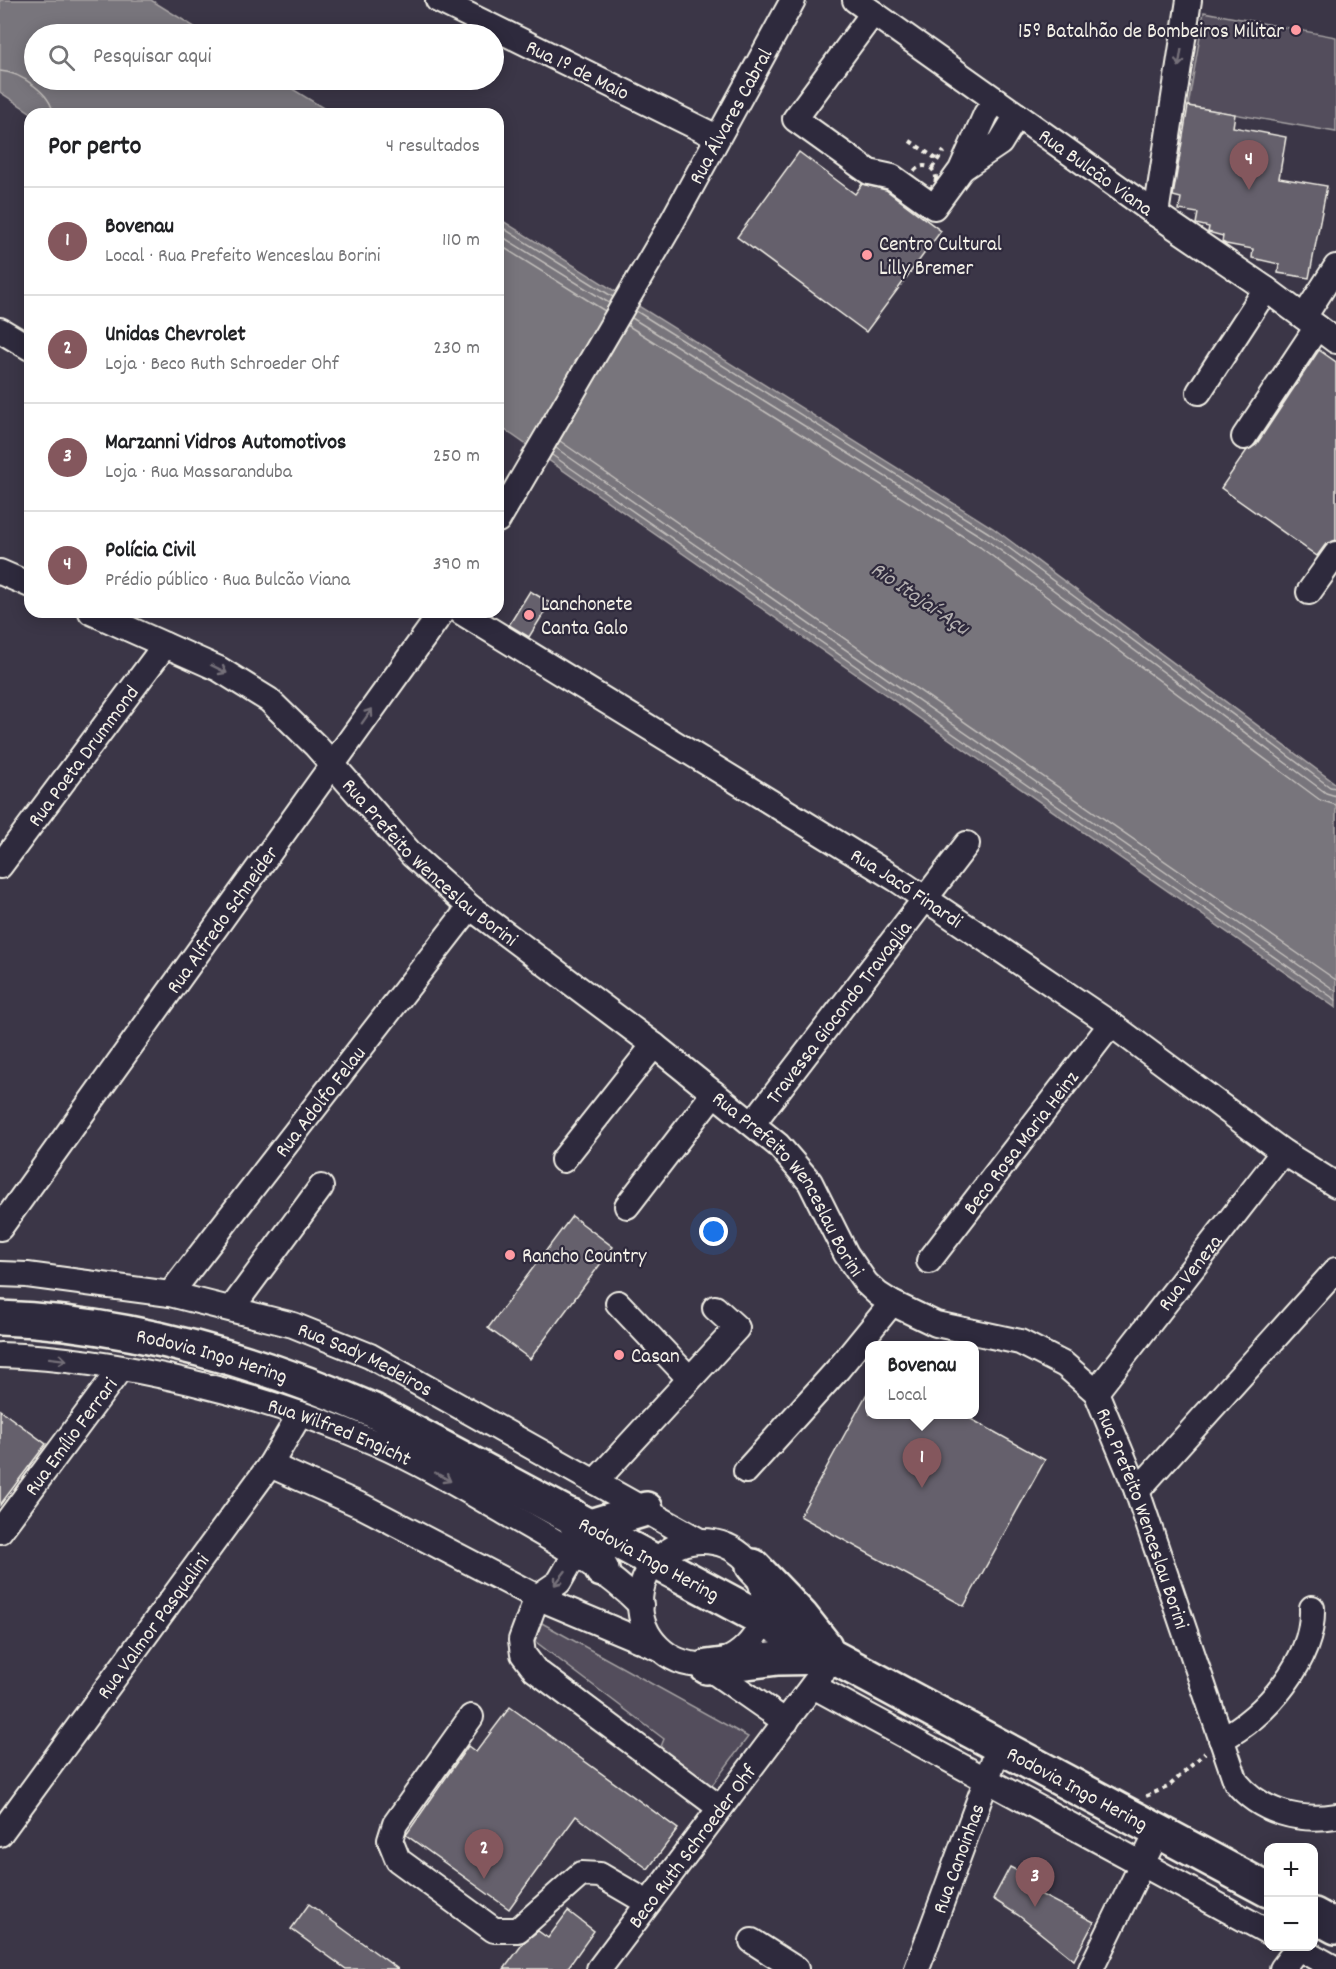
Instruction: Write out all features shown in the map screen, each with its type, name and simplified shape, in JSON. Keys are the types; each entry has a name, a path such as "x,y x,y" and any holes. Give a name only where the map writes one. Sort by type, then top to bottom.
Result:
{"highway":[{"name":"Rodovia Ingo Hering","path":"0,1318 116,1331 175,1342 280,1372 374,1411 585,1540 654,1561 1264,1887"},
{"path":"585,1540 646,1509"},
{"path":"753,1566 802,1617 834,1657"},
{"path":"707,1667 778,1658 834,1657"}],"street":[{"name":"Rua 1º de Maio","path":"438,0 487,24"},
{"name":"Rua Álvares Cabral","path":"504,510 667,231 793,0"},
{"path":"1156,214 1189,0"},
{"path":"864,6 795,119 869,172 892,177 934,207 961,170 986,114 996,100"},
{"name":"Rua Bulcão Viana","path":"864,6 1156,214 1266,289 1319,329"},
{"name":"Rua 1º de Maio","path":"504,32 717,137"},
{"path":"961,170 1000,143 1017,115"},
{"path":"1244,437 1319,329 1336,267"},
{"path":"1199,392 1266,289"},
{"path":"0,330 24,344"},
{"path":"1309,592 1336,554"},
{"path":"0,572 24,582"},
{"name":"Rua Prefeito Wenceslau Borini","path":"104,618 219,669 269,700 333,764 412,855 470,907 654,1045 753,1123 795,1162 810,1182 857,1271 866,1283 892,1304 936,1324 1020,1342 1065,1365 1096,1392 1137,1491 1236,1782 1258,1803 1294,1816 1316,1818 1336,1816"},
{"name":"Rua Alfredo Schneider","path":"0,1228 438,618"},
{"name":"Rua Jacó Finardi","path":"471,618 838,843 925,899 1111,1024 1283,1152 1336,1185"},
{"name":"Rua Poeta Drummond","path":"0,866 165,645"},
{"name":"Travessa Giocondo Travaglia","path":"753,1123 967,844"},
{"name":"Rua Adolfo Felau","path":"170,1294 470,907"},
{"name":"Beco Rosa Maria Heinz","path":"929,1261 1111,1024"},
{"path":"563,1160 654,1045"},
{"path":"627,1206 714,1093"},
{"name":"Rua Veneza","path":"1096,1392 1283,1152"},
{"path":"232,1308 321,1187"},
{"path":"1137,1491 1336,1270"},
{"name":"Rua Sady Medeiros","path":"0,1274 27,1275 170,1294 293,1324 370,1356 698,1540"},
{"path":"618,1303 689,1378"},
{"path":"746,1471 816,1394 892,1304"},
{"path":"595,1482 737,1328 715,1308"},
{"name":"Rua Wilfred Engicht","path":"0,1355 36,1356 120,1369 191,1384 300,1414 380,1445 440,1475 585,1540 641,1605"},
{"name":"Rua Emílio Ferrari","path":"0,1531 120,1369"},
{"name":"Rua Valmor Pasqualini","path":"0,1834 270,1465 300,1414"},
{"path":"270,1465 362,1506 537,1597 656,1647 679,1663 707,1667 732,1659 752,1642 763,1619 764,1591 753,1566 729,1546 698,1540 674,1546 654,1561 645,1579 641,1605 647,1631 656,1647"},
{"path":"585,1540 559,1582 537,1597 521,1640 524,1654 536,1670 720,1808"},
{"path":"1221,1739 1253,1719 1298,1665 1313,1626 1312,1608"},
{"name":"Beco Ruth Schroeder Ohf","path":"599,1969 834,1657"},
{"path":"707,1667 786,1722"},
{"path":"813,1686 1264,1929"},
{"path":"471,1717 395,1824 390,1840 398,1860 494,1930 518,1930 581,1874 600,1875 648,1903"},
{"name":"Rua Canoinhas","path":"917,1969 999,1746"},
{"path":"1091,1969 1158,1831"},
{"path":"752,1941 796,1969"},
{"path":"1282,1969 1294,1951"},
{"path":"1304,1951 1336,1969"}],"path":[{"path":"910,141 938,160"},
{"path":"1145,1797 1168,1787 1221,1739"}],"shaded area":[{"path":"1204,12 1336,37 1336,132 1188,106"},
{"path":"540,1622 748,1737 707,1792 658,1754 664,1739 532,1639"}],"water":[{"path":"0,0 151,0 190,24 24,24 24,90 294,90 323,108 24,108 0,92"},
{"name":"Rio Itajaí-Açu","path":"504,222 993,528 1336,784 1336,1008 504,429"}],"building":[{"path":"1188,106 1235,114 1233,127 1286,137 1279,178 1327,186 1309,278 1278,273 1279,264 1252,258 1253,249 1222,242 1223,236 1208,232 1209,227 1196,224 1198,213 1179,210 1181,198 1173,196"},
{"name":"Centro Cultural Lilly Bremer","path":"799,152 855,194 862,184 886,190 941,231 866,332 737,237"},
{"path":"1319,350 1336,362 1336,540 1325,545 1317,556 1221,488 1247,450 1256,445"},
{"name":"Lanchonete Canta Galo","path":"530,591 550,603 529,637 509,625"},
{"path":"572,1216 613,1247 530,1359 488,1328"},
{"path":"865,1397 865,1419 971,1419 1045,1460 964,1606 800,1516"},
{"path":"0,1410 46,1444 0,1505"},
{"path":"510,1707 678,1829 648,1869 576,1816 509,1909 406,1835 468,1746 476,1752"},
{"path":"1010,1867 1037,1881 1032,1890 1094,1922 1074,1960 1018,1915 993,1899"},
{"path":"309,1904 398,1969 346,1969 291,1929"},
{"path":"568,1911 594,1931 567,1969 504,1969 524,1942 538,1931 548,1938"}],"place":[{"name":"15º Batalhão de Bombeiros Militar","path":"1296,30"},
{"name":"Polícia Civil","path":"1249,190"},
{"name":"Centro Cultural Lilly Bremer","path":"867,255"},
{"name":"Lanchonete Canta Galo","path":"529,615"},
{"name":"Rancho Country","path":"510,1255"},
{"name":"Casan","path":"619,1355"},
{"name":"Bovenau","path":"922,1488"},
{"name":"Unidas Chevrolet","path":"484,1879"},
{"name":"Marzanni Vidros Automotivos","path":"1035,1907"}]}
